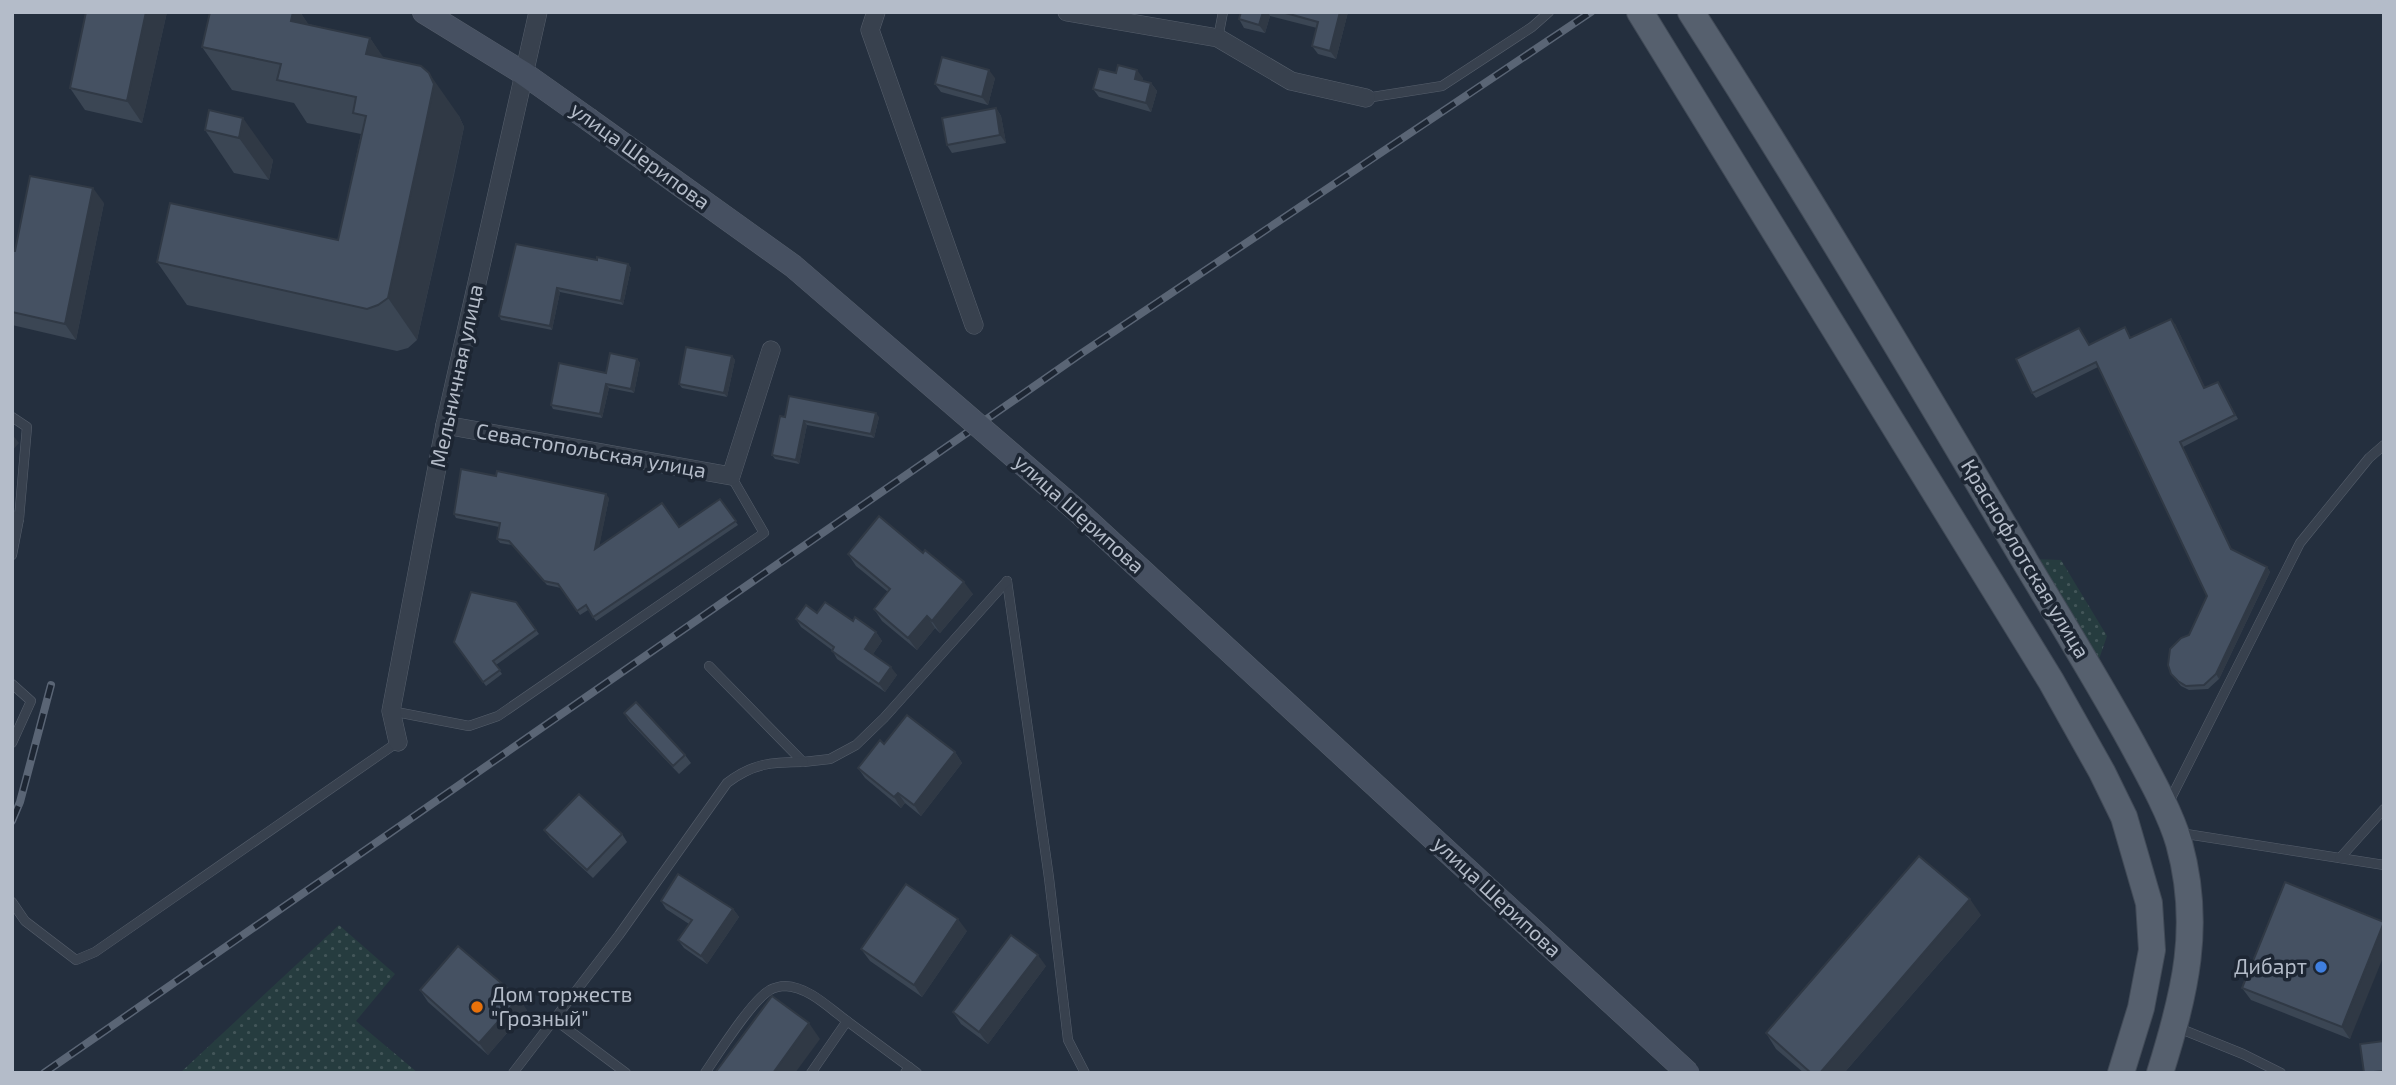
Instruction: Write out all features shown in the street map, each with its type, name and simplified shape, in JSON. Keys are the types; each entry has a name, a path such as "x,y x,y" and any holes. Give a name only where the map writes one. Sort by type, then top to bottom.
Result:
{"main road":[{"name":"улица Шерипова","path":"425,12 523,73 793,266 1065,500 1688,1073"},
{"path":"1640,12 2051,681 2124,817 2149,903 2152,950 2141,1008 2121,1073"},
{"name":"Краснофлотская улица","path":"1691,12 1938,413 2107,698 2149,774 2170,821 2178,842 2190,904 2190,952 2175,1026 2160,1073"}],"street":[{"name":"Мельничная улица","path":"398,742 391,711 445,425 538,12"},
{"path":"876,12 870,30 974,325"},
{"path":"1067,12 1218,38 1291,81 1366,98"},
{"name":"Севастопольская улица","path":"445,425 731,476 771,350"}],"lane":[{"path":"1218,38 1223,12"},
{"path":"1366,98 1442,86 1532,27 1549,12"},
{"path":"12,417 27,427 12,555"},
{"path":"2384,445 2369,458 2301,543 2170,821 2384,865"},
{"path":"391,711 469,726 498,716 764,533 731,476"},
{"path":"513,1073 619,935 727,783 742,771 769,762 830,759 856,745 884,718 1007,581 1049,878 1068,1040 1085,1073"},
{"path":"709,666 803,762"},
{"path":"12,684 31,701 12,743"},
{"path":"12,901 25,921 76,960 94,952 398,742"},
{"path":"2340,858 2384,809"},
{"path":"705,1073 756,1002 770,990 784,986 815,996 910,1071"},
{"path":"554,1019 626,1073"},
{"path":"811,1073 847,1021"},
{"path":"2175,1026 2281,1073"}],"green space":[{"path":"2034,559 2061,560 2107,636 2098,662"},
{"path":"339,925 395,974 356,1021 418,1073 180,1073"}],"building":[{"path":"86,12 146,12 127,101 70,88"},
{"path":"210,12 293,12 291,21 370,38 366,54 421,66 429,73 434,84 388,298 378,305 367,309 157,262 170,203 338,240 366,116 353,113 356,97 277,80 281,64 202,47"},
{"path":"1241,12 1263,12 1259,25 1239,19"},
{"path":"1282,12 1340,12 1330,51 1312,46 1318,22"},
{"path":"942,57 989,70 982,97 935,84"},
{"path":"1118,65 1137,70 1135,79 1151,83 1146,103 1093,89 1099,69 1116,73"},
{"path":"996,108 1000,135 947,145 942,118"},
{"path":"209,110 243,118 239,138 205,130"},
{"path":"30,176 93,188 65,324 12,312 12,251 15,251"},
{"path":"516,244 628,264 621,301 557,288 550,326 499,316"},
{"path":"2171,319 2204,388 2218,382 2235,415 2180,442 2231,549 2267,567 2216,674 2204,685 2186,686 2171,674 2168,665 2170,649 2181,638 2189,635 2207,596 2096,362 2032,393 2016,359 2079,328 2089,345 2125,327 2130,338"},
{"path":"686,347 732,356 724,393 679,384"},
{"path":"610,353 637,359 631,389 606,384 600,414 551,405 559,363 606,373"},
{"path":"789,396 876,413 871,434 804,421 796,460 772,455 780,416 785,417"},
{"path":"461,469 496,476 497,471 606,494 595,549 662,503 679,527 720,499 736,521 593,617 586,605 577,611 558,584 544,581 509,541 497,539 500,523 454,514"},
{"path":"879,516 923,553 925,550 964,582 932,621 927,616 908,638 874,609 890,589 848,554"},
{"path":"471,592 516,602 536,630 493,661 500,670 483,682 454,642"},
{"path":"825,602 853,621 855,617 876,632 865,649 891,667 879,684 832,651 834,647 796,619 806,605 817,613"},
{"path":"636,702 685,755 673,766 624,713"},
{"path":"907,715 955,752 914,805 898,793 894,797 858,768 880,740 884,744"},
{"path":"579,794 622,834 587,870 544,830"},
{"path":"1919,856 1970,899 1820,1073 1811,1073 1766,1033"},
{"path":"678,874 733,909 701,956 678,940 692,920 661,901"},
{"path":"2285,882 2384,922 2342,1027 2242,988"},
{"path":"906,884 958,919 914,985 861,949"},
{"path":"1011,935 1038,955 979,1032 953,1012"},
{"path":"458,946 519,998 479,1043 420,990"},
{"path":"772,996 809,1023 773,1073 715,1073"},
{"path":"2384,1041 2384,1071 2364,1073 2360,1044"}],"railway":[{"path":"44,1073 1082,353 1591,12"},
{"path":"12,821 20,802 51,685"}],"place":[{"name":"Дибарт","path":"2321,967"},
{"name":"Дом торжеств \"Грозный\"","path":"477,1007"}]}
